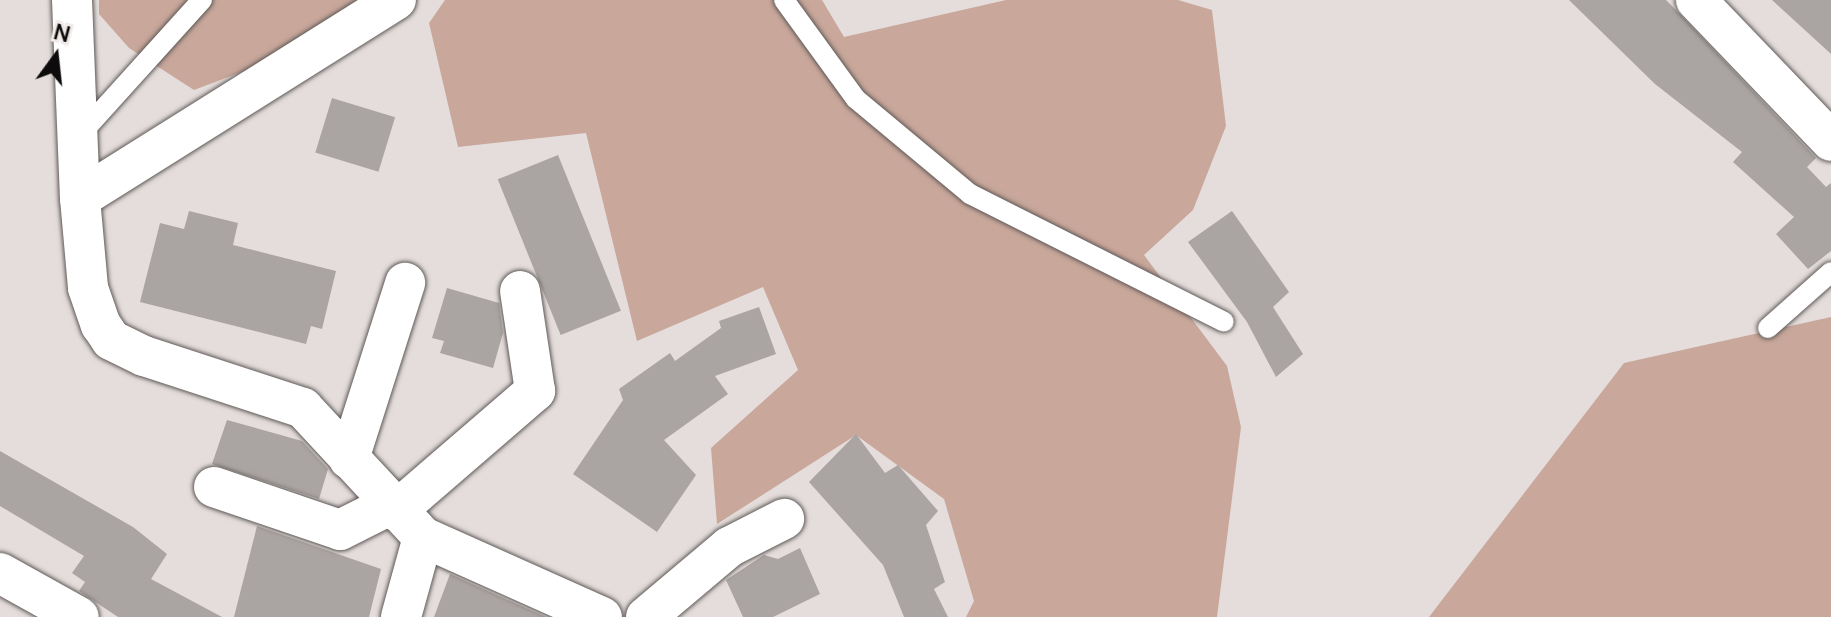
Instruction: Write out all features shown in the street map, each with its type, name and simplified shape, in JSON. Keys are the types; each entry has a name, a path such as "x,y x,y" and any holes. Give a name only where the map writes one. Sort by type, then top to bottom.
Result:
{"street":[{"path":"72,0 80,198 88,288 111,340 279,394 303,408 403,518 602,617"},
{"path":"80,198 396,0"},
{"path":"1696,0 1831,141"},
{"path":"349,459 405,283"},
{"path":"214,487 340,530 403,518 535,391 520,291"},
{"path":"401,617 403,518"},
{"path":"646,617 729,547 784,519"},
{"path":"0,573 79,617"}],"lane":[{"path":"78,137 202,0"},
{"path":"784,0 856,99 970,194 1224,322"},
{"path":"1768,328 1831,272"}],"shaded area":[{"path":"99,0 373,0 276,59 194,90 129,48 99,14"},
{"path":"445,0 822,0 844,37 1006,0 1178,0 1212,10 1226,126 1193,210 1144,255 1227,366 1241,427 1217,617 966,617 974,601 944,499 856,435 717,524 711,448 798,370 763,287 637,341 586,133 458,147 429,23"},
{"path":"1831,317 1831,617 1429,617 1624,363"}],"building":[{"path":"1569,0 1666,0 1816,158 1807,167 1826,187 1831,183 1831,251 1808,269 1776,234 1794,217 1733,162 1742,152 1655,84"},
{"path":"1772,0 1831,0 1831,54"},
{"path":"332,98 395,117 378,172 315,153"},
{"path":"558,155 621,311 561,335 498,179"},
{"path":"189,211 238,223 233,245 336,271 322,329 311,326 306,344 140,302 160,223 184,229"},
{"path":"1232,211 1289,292 1273,307 1303,354 1276,377 1247,322 1188,242"},
{"path":"447,288 499,303 503,333 493,368 440,353 444,341 432,338"},
{"path":"759,307 776,354 715,376 728,394 664,440 696,475 657,532 573,474 623,400 619,389 670,353 675,361 721,328 719,321"},
{"path":"227,420 302,441 328,469 319,499 212,464"},
{"path":"856,434 885,473 898,465 938,511 926,525 945,582 934,589 948,617 904,617 883,565 809,482"},
{"path":"0,451 133,527 167,554 151,579 222,617 118,617 79,591 85,582 72,573 84,556 0,506"},
{"path":"257,526 381,569 369,617 234,617"},
{"path":"800,548 820,594 773,617 743,617 726,580 764,555 778,559"},
{"path":"450,574 546,617 434,617"}]}
